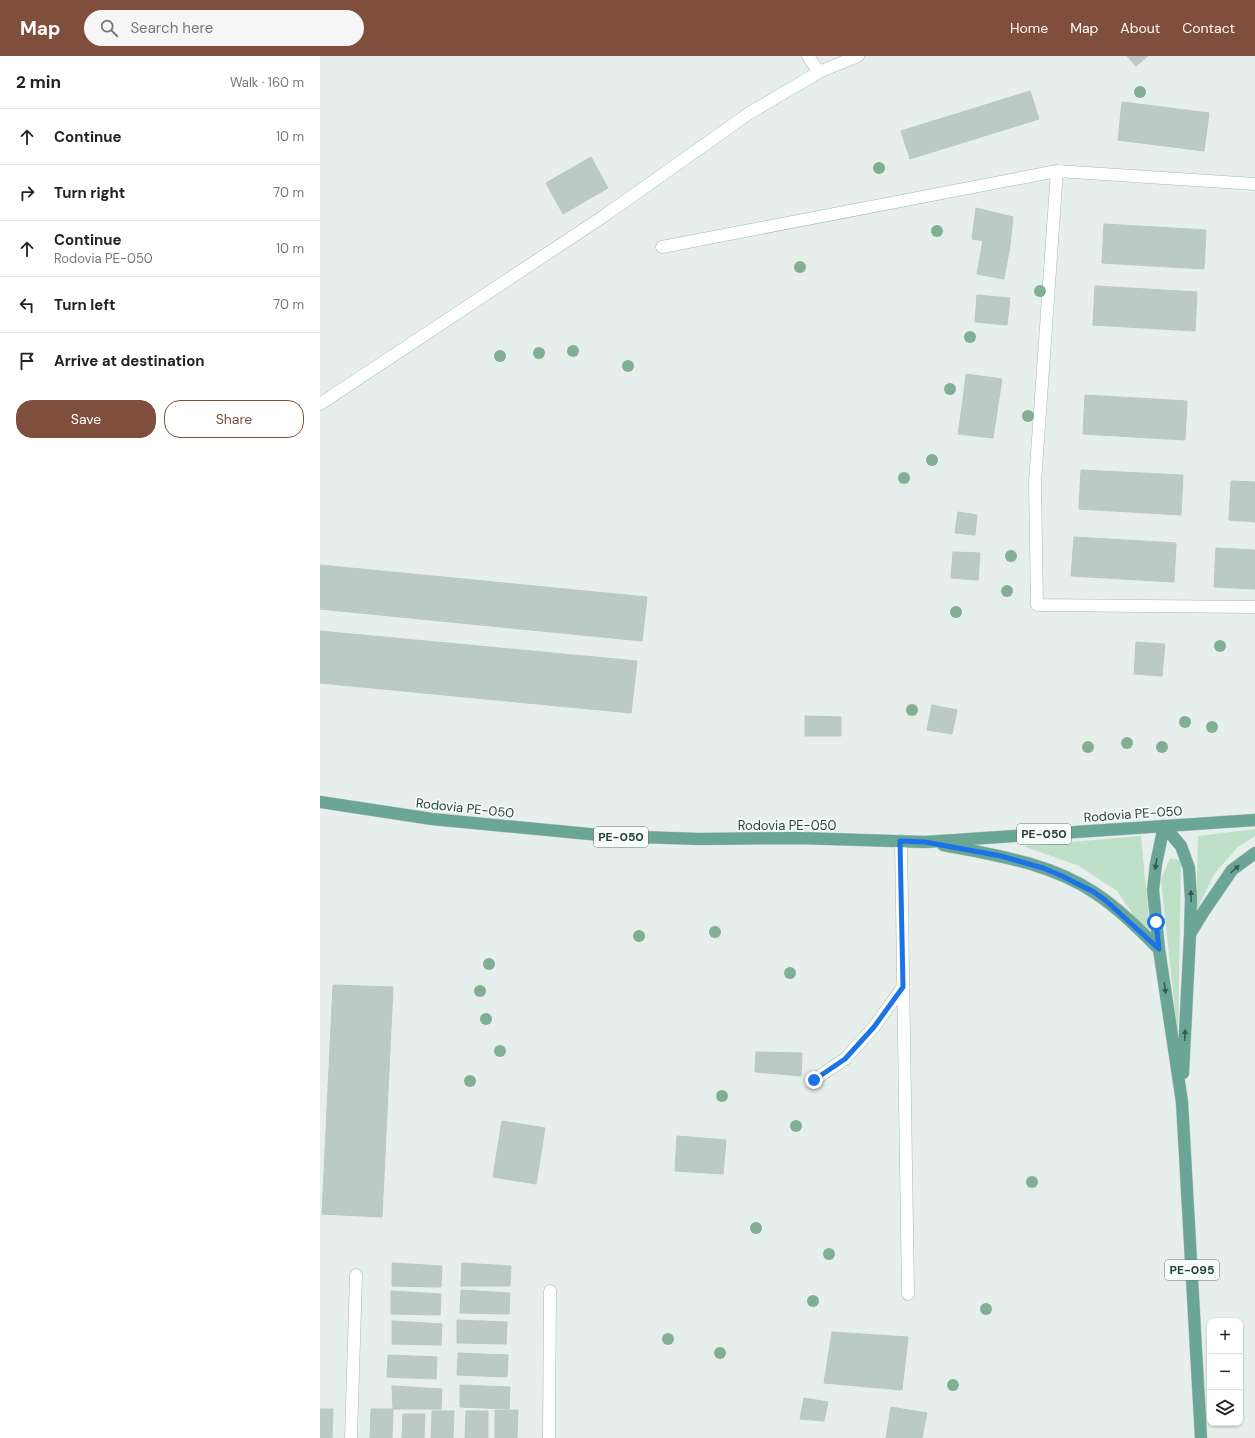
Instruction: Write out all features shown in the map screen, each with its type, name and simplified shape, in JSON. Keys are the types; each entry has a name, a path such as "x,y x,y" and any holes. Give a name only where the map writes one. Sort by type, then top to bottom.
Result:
{"main road":[{"name":"Rodovia PE-050","path":"320,802 432,819 610,836 700,839 799,838 925,842 1255,820"},
{"path":"1164,826 1181,846 1189,868 1191,899 1190,935 1182,1102"},
{"path":"1159,949 1153,890 1156,864 1164,826"},
{"path":"925,842 1001,856 1043,868 1062,876 1094,892 1105,900 1159,949"},
{"path":"1190,935 1204,911 1232,870 1255,853"},
{"name":"PE-095","path":"1159,949 1182,1102 1201,1438"}],"street":[{"path":"808,56 820,72"},
{"path":"320,404 604,216 748,114 820,72 858,56"},
{"path":"1057,171 1035,482 1037,605 1255,607"},
{"path":"662,247 1057,171 1255,184"},
{"path":"900,841 908,1294"},
{"path":"814,1080 845,1059 874,1027 903,987"},
{"path":"351,1438 356,1275"},
{"path":"549,1438 550,1291"}],"green space":[{"path":"1255,829 1255,836 1238,847 1215,873 1196,911 1198,836"},
{"path":"1141,836 1151,941 1117,891 1079,866 1023,846"},
{"path":"1170,858 1181,860 1178,1039 1161,880"}],"building":[{"path":"1127,56 1148,56 1136,66"},
{"path":"1030,91 1039,119 910,159 901,131"},
{"path":"1122,102 1209,113 1204,151 1118,140"},
{"path":"591,157 608,188 563,214 546,183"},
{"path":"976,208 1013,217 1010,245 972,239"},
{"path":"1104,224 1206,230 1204,269 1102,263"},
{"path":"983,240 1010,245 1004,279 977,274"},
{"path":"1095,286 1197,292 1195,331 1093,325"},
{"path":"977,295 1010,298 1007,325 975,322"},
{"path":"966,374 1002,379 998,405 963,400"},
{"path":"1085,395 1187,401 1185,440 1083,434"},
{"path":"963,400 998,405 993,438 958,434"},
{"path":"1081,470 1183,475 1181,515 1079,509"},
{"path":"1231,481 1255,482 1255,522 1229,520"},
{"path":"958,512 977,515 975,535 955,533"},
{"path":"1074,537 1176,543 1174,582 1071,576"},
{"path":"1216,548 1255,550 1255,589 1214,587"},
{"path":"953,552 980,553 978,580 951,578"},
{"path":"320,565 647,597 642,641 320,609"},
{"path":"320,631 637,661 631,713 320,683"},
{"path":"1136,642 1165,644 1162,676 1134,674"},
{"path":"932,705 957,710 952,734 927,730"},
{"path":"805,716 841,717 841,736 805,736"},
{"path":"333,985 393,987 382,1217 322,1214"},
{"path":"756,1052 802,1053 801,1076 755,1072"},
{"path":"502,1121 545,1128 536,1184 493,1177"},
{"path":"677,1136 726,1140 723,1174 675,1171"},
{"path":"392,1263 442,1266 441,1287 392,1286"},
{"path":"462,1263 511,1266 510,1286 461,1286"},
{"path":"461,1290 510,1293 509,1314 460,1313"},
{"path":"391,1291 441,1294 440,1315 391,1314"},
{"path":"457,1320 507,1322 506,1344 457,1343"},
{"path":"392,1321 442,1324 441,1345 392,1344"},
{"path":"832,1332 908,1337 902,1390 824,1383"},
{"path":"458,1353 508,1355 507,1377 457,1375"},
{"path":"388,1355 437,1357 436,1379 387,1377"},
{"path":"460,1385 510,1387 509,1409 460,1407"},
{"path":"392,1386 442,1389 441,1409 393,1409"},
{"path":"804,1398 828,1402 824,1421 800,1419"},
{"path":"891,1407 927,1413 922,1438 886,1438"},
{"path":"320,1409 333,1409 332,1438 320,1438"},
{"path":"371,1409 393,1409 392,1438 370,1438"},
{"path":"495,1410 518,1410 517,1438 495,1438"},
{"path":"432,1411 454,1411 453,1438 431,1438"},
{"path":"466,1411 488,1411 488,1438 465,1438"},
{"path":"403,1414 425,1414 424,1438 402,1438"}],"route":[{"path":"814,1080 845,1059 874,1027 903,987 900,841 925,842 1001,856 1043,868 1094,892 1144,934 1159,949 1156,922"}]}
